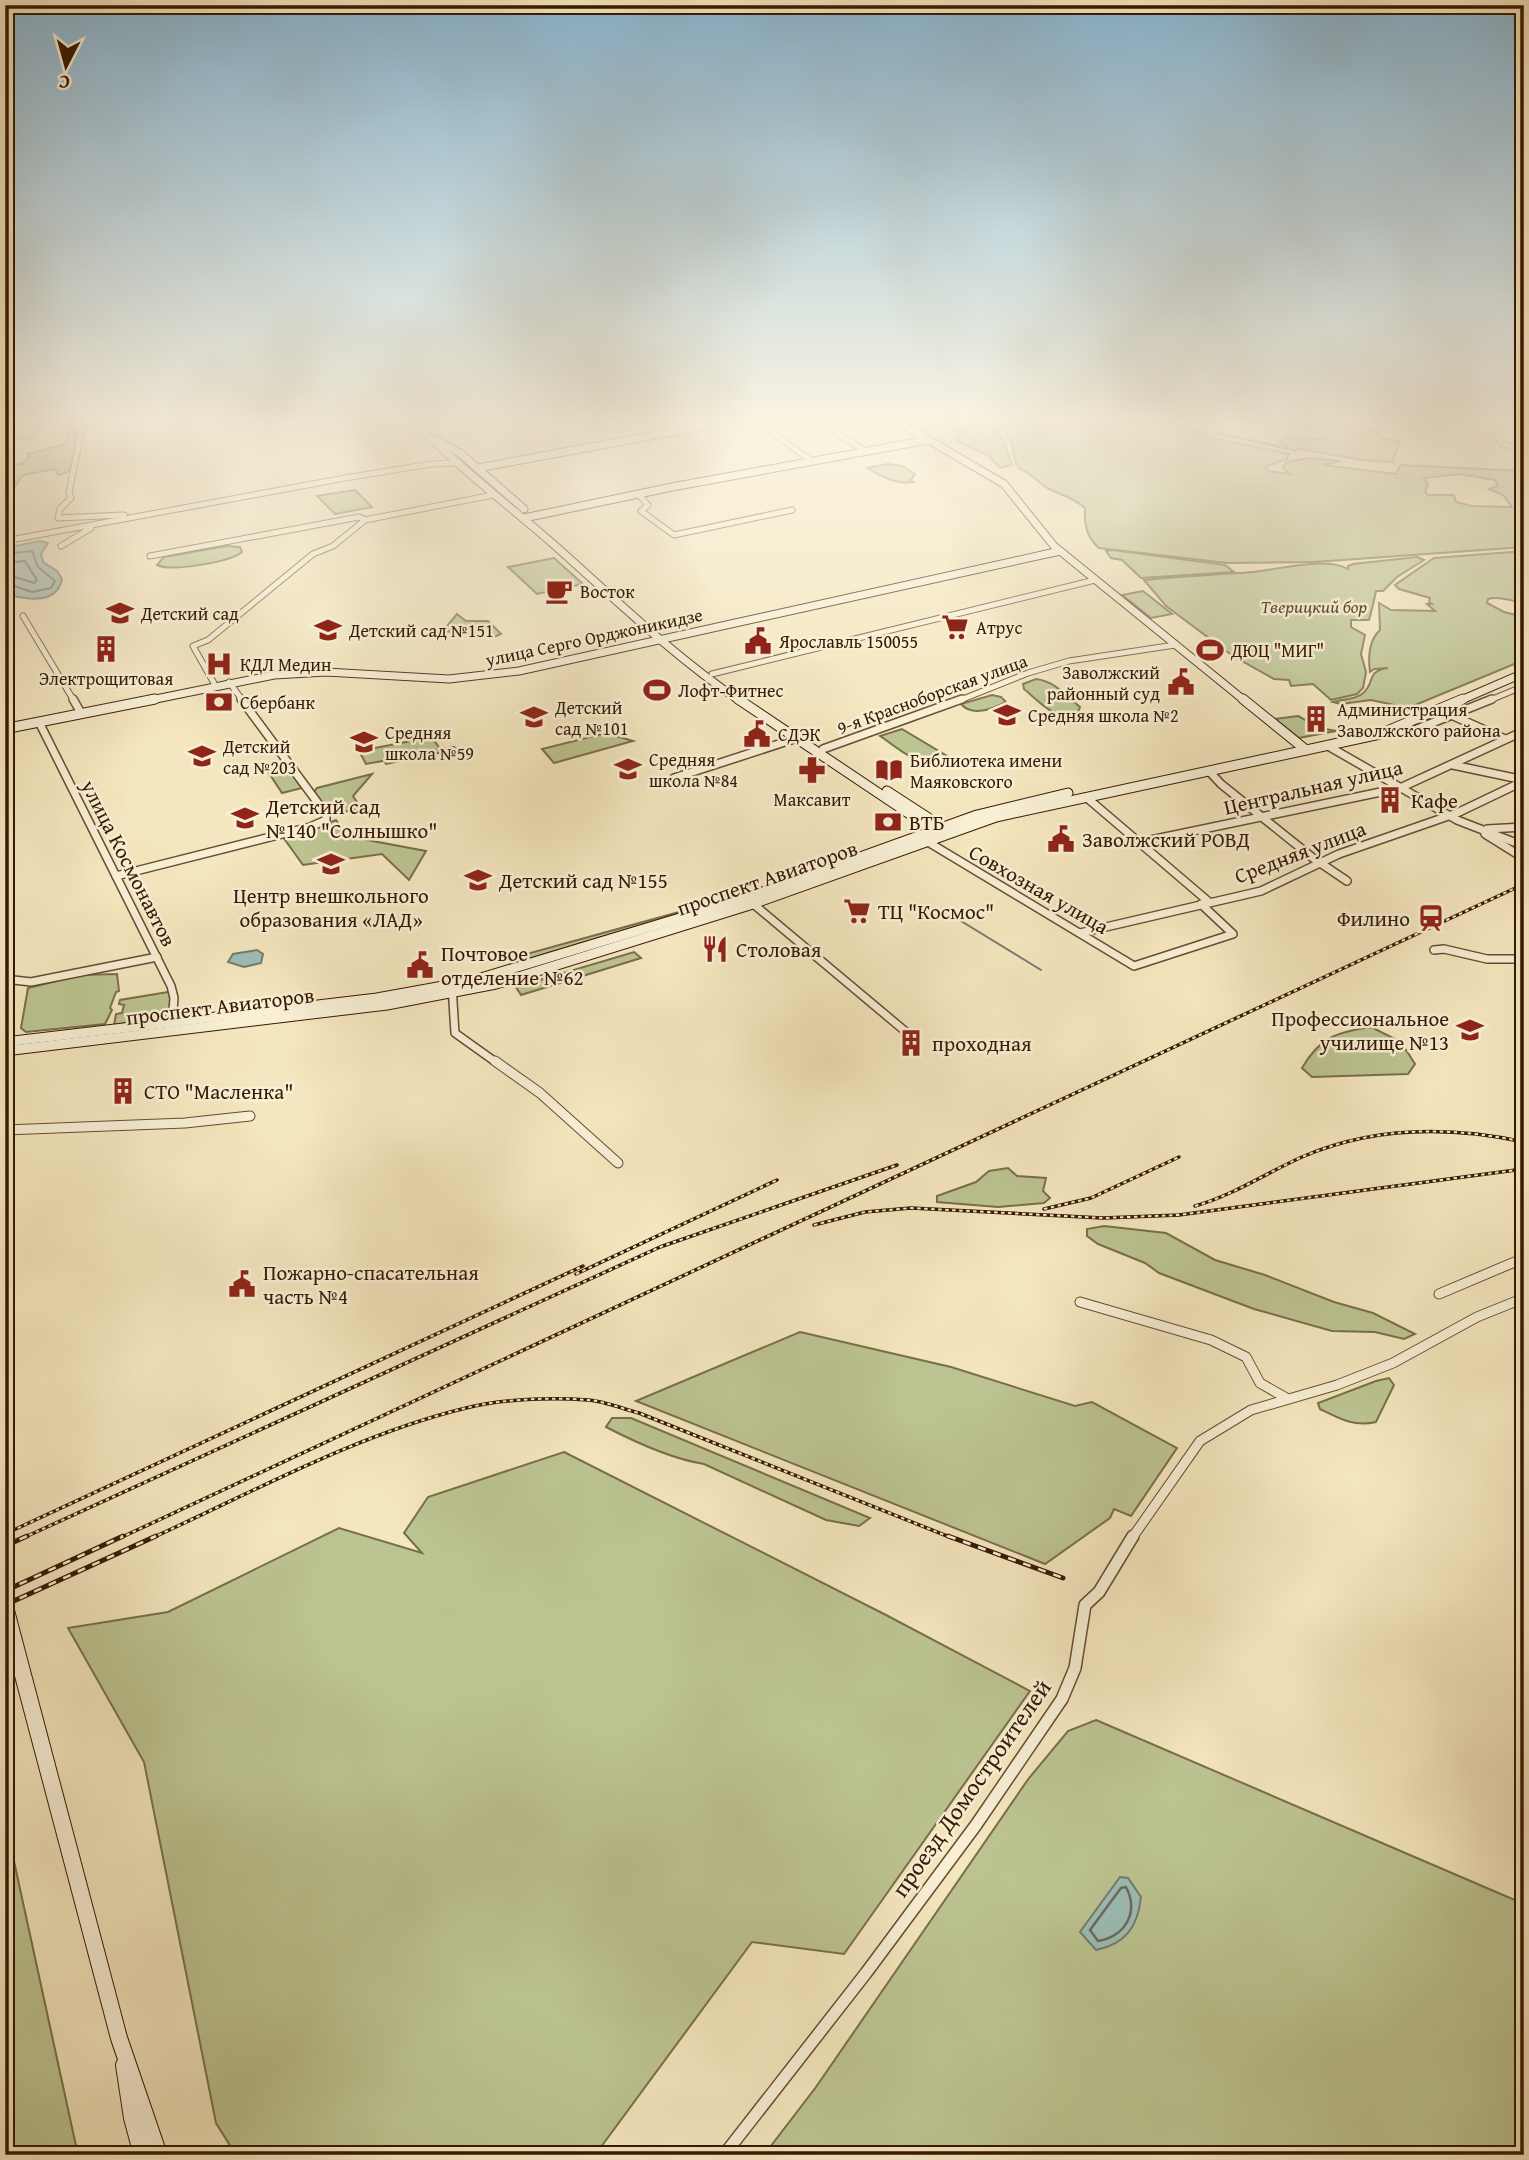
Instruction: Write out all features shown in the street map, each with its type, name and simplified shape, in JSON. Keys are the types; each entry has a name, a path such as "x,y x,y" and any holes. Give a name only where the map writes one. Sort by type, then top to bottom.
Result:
{"main road":[{"path":"535,524 666,639 710,682 794,739 942,832"},
{"path":"1034,524 1060,551 1303,748"},
{"name":"улица Серго Орджоникидзе","path":"7,728 229,682 318,672 436,679 474,678 540,667 1060,551"},
{"path":"666,639 712,674 942,832"},
{"name":"проспект Авиаторов","path":"5,1051 374,1007 452,990 750,901 928,842 942,832 1003,815 1303,748 1328,746 1394,722 1524,665"},
{"name":"проспект Авиаторов","path":"750,901 942,832 1003,807 1380,734 1524,673"},
{"name":"проспект Авиаторов","path":"5,1042 452,990"},
{"path":"5,1608 119,2038 159,2155"},
{"path":"119,2038 132,2118 142,2155"}],"street":[{"path":"5,541 96,524"},
{"path":"61,547 96,524"},
{"path":"150,556 321,524"},
{"path":"215,685 193,646 208,640 313,554 333,546 360,524"},
{"path":"659,524 674,535 727,524"},
{"path":"712,674 1095,580"},
{"path":"23,616 81,713"},
{"name":"9-я Красноборская улица","path":"822,749 1021,676 1064,663 1175,645"},
{"path":"116,876 310,827 327,820 326,814 309,789 229,682"},
{"path":"1412,731 1524,686"},
{"path":"1440,710 1505,739"},
{"name":"улица Космонавтов","path":"39,722 174,994 172,1023"},
{"name":"Центральная улица","path":"1141,842 1400,788 1524,731"},
{"path":"674,778 794,739"},
{"path":"1328,746 1477,829 1517,855 1524,849"},
{"path":"1453,765 1524,780"},
{"path":"1209,771 1221,784 1321,864 1347,881"},
{"name":"Средняя улица","path":"1080,933 1261,891 1350,850 1449,815 1524,780"},
{"path":"1086,797 1118,826 1164,860 1205,903"},
{"path":"1477,829 1524,827"},
{"name":"Совхозная улица","path":"928,842 964,866 1134,965 1233,934 1205,903"},
{"path":"750,901 912,1037"},
{"path":"1434,950 1444,949 1488,959 1524,959"},
{"path":"5,979 31,982 157,957"},
{"path":"452,990 455,1033 540,1093 618,1163"},
{"path":"5,1130 185,1123 250,1116"},
{"path":"1439,1294 1524,1258"},
{"name":"проезд Домостроителей","path":"724,2155 866,1973 975,1825 1062,1699 1075,1668 1085,1605 1099,1592 1147,1513 1200,1441 1251,1410 1393,1363 1477,1317 1524,1298"},
{"path":"1080,1302 1212,1340 1246,1357 1260,1383 1288,1399"}],"green space":[{"path":"1086,524 1524,524 1524,547 1314,562 1227,563 1099,548"},
{"path":"227,546 240,547 242,552 200,565 157,565 164,557"},
{"name":"Тверицкий бор","path":"1106,551 1225,565 1234,572 1141,578 1122,560 1111,558"},
{"name":"Тверицкий бор","path":"1524,551 1524,602 1497,598 1488,599 1487,603 1504,612 1524,617 1524,660 1408,708 1371,700 1341,704 1333,702 1359,696 1366,690 1376,672 1388,668 1370,672 1370,649 1380,630 1379,603 1391,610 1435,611 1427,604 1432,604 1429,602 1430,598 1399,589 1395,585 1434,558"},
{"name":"Тверицкий бор","path":"1417,557 1424,560 1397,577 1383,591 1376,591 1369,620 1351,620 1351,627 1365,635 1361,654 1366,672 1363,688 1357,694 1331,700 1313,684 1291,686 1289,680 1274,679 1233,656 1166,606 1144,580 1252,572 1314,564 1338,565 1348,569 1348,566 1353,564"},
{"path":"554,558 583,584 537,594 508,567"},
{"path":"1143,591 1172,614 1151,618 1122,595"},
{"path":"457,614 466,621 488,621 501,634 494,637 443,631"},
{"path":"1036,679 1060,689 1080,707 1078,712 1062,715 1042,705 1024,689 1023,684"},
{"path":"992,695 1001,697 1006,702 977,711 961,704"},
{"path":"1298,716 1320,728 1336,731 1299,738 1275,719"},
{"path":"902,729 952,759 930,763 921,761 880,736"},
{"path":"606,733 633,741 554,763 542,749"},
{"path":"432,737 440,749 457,749 386,764 384,761 399,758 366,764 359,751"},
{"path":"287,766 302,788 282,793 267,770"},
{"path":"372,774 353,796 361,808 331,815 314,792 317,788"},
{"path":"336,820 346,836 426,851 409,880 382,854 303,865 283,837 312,830"},
{"path":"683,907 691,911 518,966 512,958 679,912"},
{"path":"634,952 641,958 521,995 516,987"},
{"path":"117,974 119,991 116,992 105,1024 26,1032 21,1028 28,988 81,975"},
{"path":"171,993 172,1003 166,1017 114,1025 116,1014 122,1013 124,1005 119,1004 120,1000"},
{"path":"1371,1027 1401,1042 1415,1064 1408,1074 1312,1077 1302,1068 1316,1049 1330,1038"},
{"path":"1008,1168 1017,1176 1046,1178 1043,1191 1050,1198 1044,1203 998,1207 937,1202 937,1196 976,1182 989,1171"},
{"path":"1104,1226 1166,1233 1215,1260 1373,1313 1415,1334 1404,1339 1375,1332 1332,1331 1254,1309 1159,1273 1145,1263 1098,1244 1087,1236 1087,1229"},
{"path":"800,1332 951,1367 1075,1406 1092,1402 1177,1448 1131,1516 1114,1509 1110,1518 1045,1564 636,1401"},
{"path":"1389,1378 1394,1385 1376,1422 1354,1423 1320,1409 1318,1403"},
{"path":"612,1418 631,1418 870,1518 859,1526 826,1520 704,1464 667,1454 606,1427"},
{"path":"564,1452 1030,1691 844,1954 752,1942 595,2155 236,2155 216,2123 144,1762 68,1628 168,1612 339,1528 422,1553 404,1533 428,1497"},
{"path":"1096,1720 1524,1904 1524,2155 764,2155 816,2087 1029,1778 1068,1731"},
{"path":"5,1820 78,2155 5,2155"}],"water":[{"path":"40,541 48,543 41,554 43,562 57,571 62,579 59,587 54,593 41,598 10,595 5,588 5,548"},
{"path":"257,950 263,954 261,963 244,967 228,962 233,954"},
{"path":"1120,1877 1128,1878 1141,1897 1137,1917 1123,1938 1096,1950 1080,1932"}],"waterway":[{"path":"943,910 1041,970"}],"railway":[{"path":"120,1538 1524,884"},
{"path":"1195,1206 1237,1190 1302,1157 1357,1139 1384,1134 1440,1132 1468,1133 1524,1142"},
{"path":"1044,1209 1091,1198 1179,1157"},
{"path":"23,1538 660,1247 897,1165"},
{"path":"814,1225 865,1212 911,1208 1103,1218 1179,1215 1516,1170"},
{"path":"576,1274 777,1180"},
{"path":"5,1534 583,1266"},
{"path":"152,1538 346,1448 426,1419 480,1405 558,1399 607,1403 639,1413 952,1538"},
{"path":"5,1546 27,1536"},
{"path":"5,1591 123,1536"},
{"path":"5,1605 156,1536"},
{"path":"948,1536 1063,1578"}],"place":[{"name":"Восток","path":"559,591"},
{"name":"Детский сад","path":"120,613"},
{"name":"Атрус","path":"955,627"},
{"name":"Детский сад №151","path":"328,630"},
{"name":"Ярославль 150055","path":"758,641"},
{"name":"Электрощитовая","path":"106,649"},
{"name":"ДЮЦ \"МИГ\"","path":"1210,650"},
{"name":"КДЛ Медин","path":"219,664"},
{"name":"Заволжский районный суд","path":"1181,682"},
{"name":"Лофт-Фитнес","path":"657,690"},
{"name":"Сбербанк","path":"219,702"},
{"name":"Средняя школа №2","path":"1007,715"},
{"name":"Детский сад №101","path":"534,717"},
{"name":"Администрация Заволжского района","path":"1316,719"},
{"name":"СДЭК","path":"757,734"},
{"name":"Средняя школа №59","path":"364,742"},
{"name":"Детский сад №203","path":"202,756"},
{"name":"Средняя школа №84","path":"628,769"},
{"name":"Максавит","path":"812,770"},
{"name":"Библиотека имени Маяковского","path":"889,770"},
{"name":"Кафе","path":"1390,800"},
{"name":"Детский сад №140 \"Солнышко\"","path":"245,818"},
{"name":"ВТБ","path":"888,822"},
{"name":"Заволжский РОВД","path":"1061,839"},
{"name":"Центр внешкольного образования «ЛАД»","path":"331,864"},
{"name":"Детский сад №155","path":"478,880"},
{"name":"ТЦ \"Космос\"","path":"857,911"},
{"name":"Филино","path":"1431,918"},
{"name":"Столовая","path":"715,949"},
{"name":"Почтовое отделение №62","path":"420,965"},
{"name":"Профессиональное училище №13","path":"1470,1030"},
{"name":"проходная","path":"911,1043"},
{"name":"СТО \"Масленка\"","path":"123,1091"},
{"name":"Пожарно-спасательная часть №4","path":"242,1284"}]}
